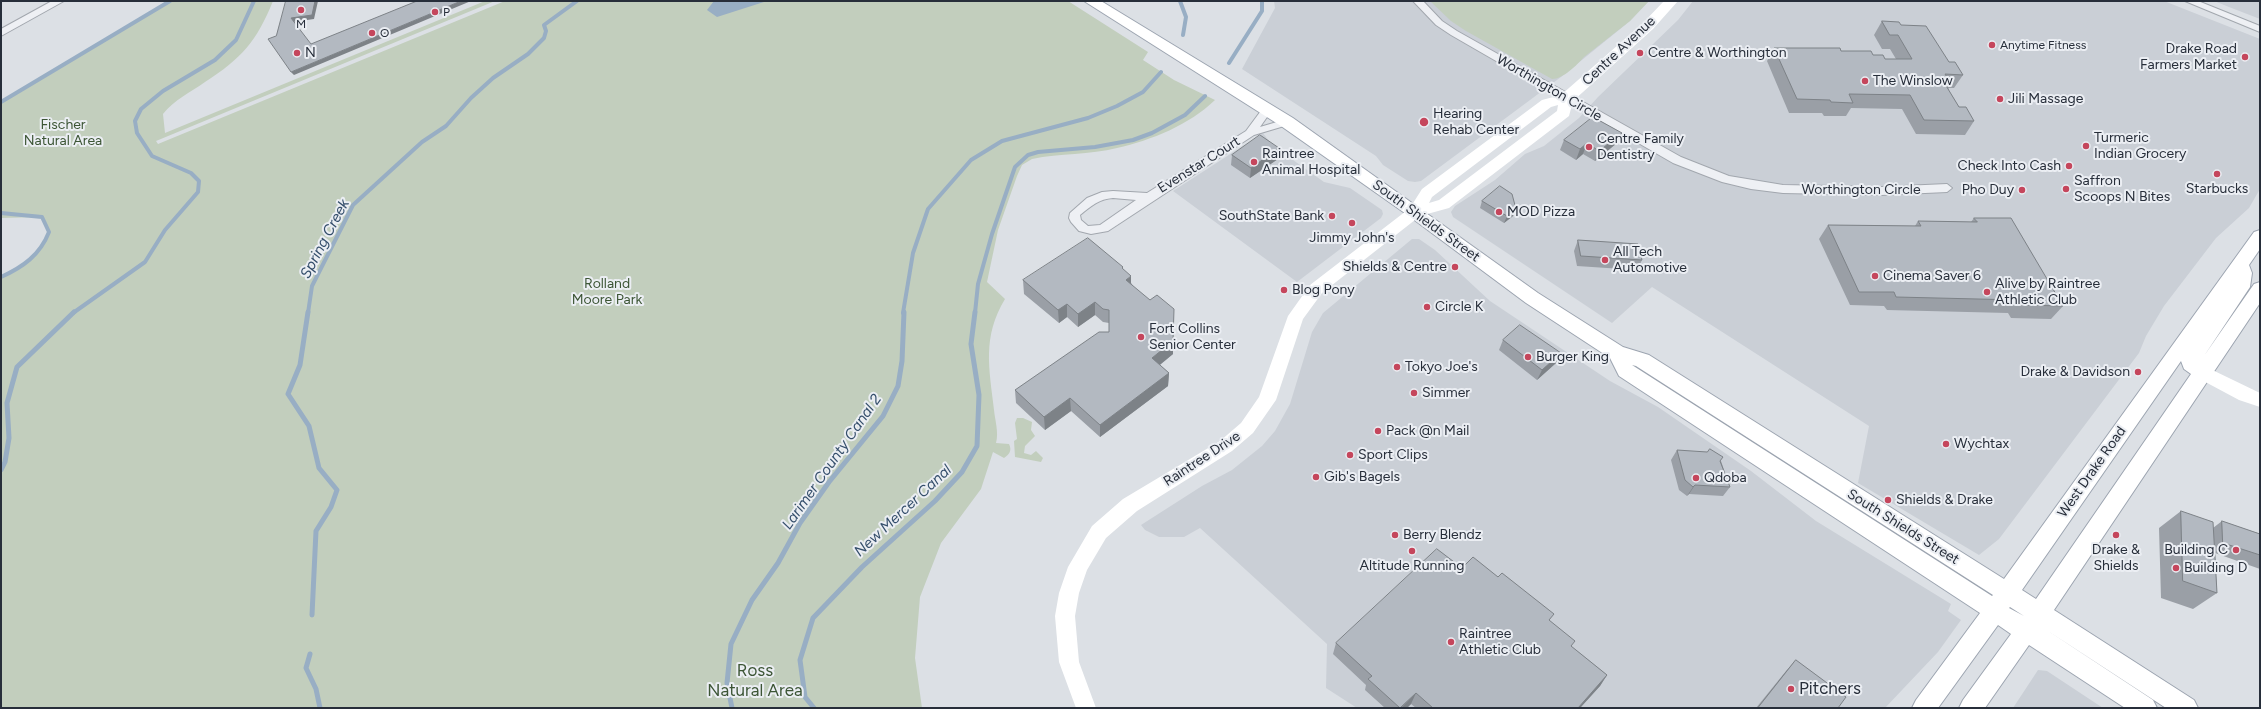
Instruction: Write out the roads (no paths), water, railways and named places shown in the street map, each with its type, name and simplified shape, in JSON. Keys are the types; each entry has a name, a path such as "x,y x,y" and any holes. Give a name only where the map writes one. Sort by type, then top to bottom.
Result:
{"main road":[{"name":"South Shields Street","path":"1091,1 1287,122 1415,212 1532,298 1617,353 1642,360 1808,468 2002,601"},
{"name":"West Drake Road","path":"1924,708 2002,601 2189,334 2260,236"},
{"path":"2202,372 2191,364 2190,360 2241,287 2243,273 2240,264"},
{"path":"1971,708 2033,621 2260,289"},
{"name":"South Shields Street","path":"1617,353 1626,371 1647,385 2033,621 2186,708"},
{"path":"1647,385 1675,391 1792,465 1808,468"},
{"name":"South Shields Street","path":"2033,621 2145,708"}],"street":[{"path":"1,33 59,1"},
{"name":"Worthington Circle","path":"1418,1 1439,23 1454,34 1686,164 1726,179 1751,185 1783,189 1882,191 1948,188"},
{"name":"Centre Avenue","path":"1415,212 1427,193 1547,103 1566,98 1643,31 1671,1"},
{"path":"2190,1 2260,29"},
{"name":"Evenstar Court","path":"1250,134 1267,110"},
{"name":"Evenstar Court","path":"1149,197 1135,198 1110,194 1100,196 1076,213 1074,218 1080,226 1095,231 1110,224 1149,197 1250,134 1287,122"},
{"name":"Raintree Drive","path":"1086,708 1069,662 1065,616 1069,592 1088,549 1099,532 1130,504 1226,446 1248,428 1267,400 1288,335 1296,316 1316,289 1338,270 1415,212"},
{"path":"2202,372 2245,395 2260,400"}],"water":[{"path":"714,1 767,1 717,17 707,10"}],"waterway":[{"name":"New Mercer Canal","path":"1,102 170,1"},
{"name":"Larimer County Canal 2","path":"73,313 145,262 165,230 198,192 199,181 191,173 152,156 137,133 135,121 141,109 163,91 215,60 236,40 254,1"},
{"name":"Spring Creek","path":"308,313 312,286 353,205 422,142 446,126 471,98 493,78 528,54 544,38 546,31 544,25 577,1"},
{"name":"Larimer County Canal 2","path":"1180,1 1186,17 1183,35"},
{"name":"New Mercer Canal","path":"1229,63 1262,11 1262,1"},
{"name":"Larimer County Canal 2","path":"903,313 913,253 928,209 971,160 1002,141 1088,118 1117,106 1143,92 1161,72"},
{"name":"New Mercer Canal","path":"975,313 978,284 992,234 1015,167 1028,155 1038,152 1095,147 1133,140 1152,133 1185,115 1205,96"},
{"name":"New Mercer Canal","path":"1,213 42,217 49,232 36,254 17,269 1,277"},
{"name":"Larimer County Canal 2","path":"1,470 5,462 9,438 7,403 17,367 74,312"},
{"name":"Spring Creek","path":"308,312 300,365 288,394 309,426 319,468 337,490 331,507 316,531 312,615"},
{"name":"Larimer County Canal 2","path":"732,708 727,683 731,644 752,600 778,563 800,523 829,482 883,416 898,386 902,361 904,312"},
{"name":"New Mercer Canal","path":"814,708 805,697 800,660 813,618 862,567 935,501 962,472 977,446 979,395 971,344 975,312"},
{"name":"Spring Creek","path":"310,654 306,668 316,689 320,708"}],"place":[{"name":"M","path":"301,10"},
{"name":"P","path":"435,12"},
{"name":"O","path":"372,33"},
{"name":"Anytime Fitness","path":"1992,45"},
{"name":"N","path":"297,53"},
{"name":"Centre & Worthington","path":"1640,53"},
{"name":"Drake Road Farmers Market","path":"2245,57"},
{"name":"The Winslow","path":"1865,81"},
{"name":"Jili Massage","path":"2000,99"},
{"name":"Hearing Rehab Center","path":"1424,122"},
{"name":"Turmeric Indian Grocery","path":"2086,146"},
{"name":"Centre Family Dentistry","path":"1589,147"},
{"name":"Raintree Animal Hospital","path":"1254,162"},
{"name":"Check Into Cash","path":"2069,166"},
{"name":"Starbucks","path":"2217,174"},
{"name":"Saffron Scoops N Bites","path":"2066,189"},
{"name":"Pho Duy","path":"2022,190"},
{"name":"MOD Pizza","path":"1499,212"},
{"name":"SouthState Bank","path":"1332,216"},
{"name":"Jimmy John's","path":"1352,223"},
{"name":"All Tech Automotive","path":"1605,260"},
{"name":"Shields & Centre","path":"1455,267"},
{"name":"Cinema Saver 6","path":"1875,276"},
{"name":"Blog Pony","path":"1284,290"},
{"name":"Alive by Raintree Athletic Club","path":"1987,292"},
{"name":"Circle K","path":"1427,307"},
{"name":"Fort Collins Senior Center","path":"1141,337"},
{"name":"Burger King","path":"1528,357"},
{"name":"Tokyo Joe's","path":"1397,367"},
{"name":"Drake & Davidson","path":"2138,372"},
{"name":"Simmer","path":"1414,393"},
{"name":"Pack @n Mail","path":"1378,431"},
{"name":"Wychtax","path":"1946,444"},
{"name":"Sport Clips","path":"1350,455"},
{"name":"Gib's Bagels","path":"1316,477"},
{"name":"Qdoba","path":"1696,478"},
{"name":"Shields & Drake","path":"1888,500"},
{"name":"Berry Blendz","path":"1395,535"},
{"name":"Drake & Shields","path":"2116,535"},
{"name":"Building C","path":"2236,550"},
{"name":"Altitude Running","path":"1412,551"},
{"name":"Building D","path":"2176,568"},
{"name":"Raintree Athletic Club","path":"1451,642"},
{"name":"Pitchers","path":"1791,689"}],"park label":[{"name":"Fischer Natural Area","path":"63,134"},
{"name":"Rolland Moore Park","path":"607,292"},
{"name":"Ross Natural Area","path":"755,681"}]}
